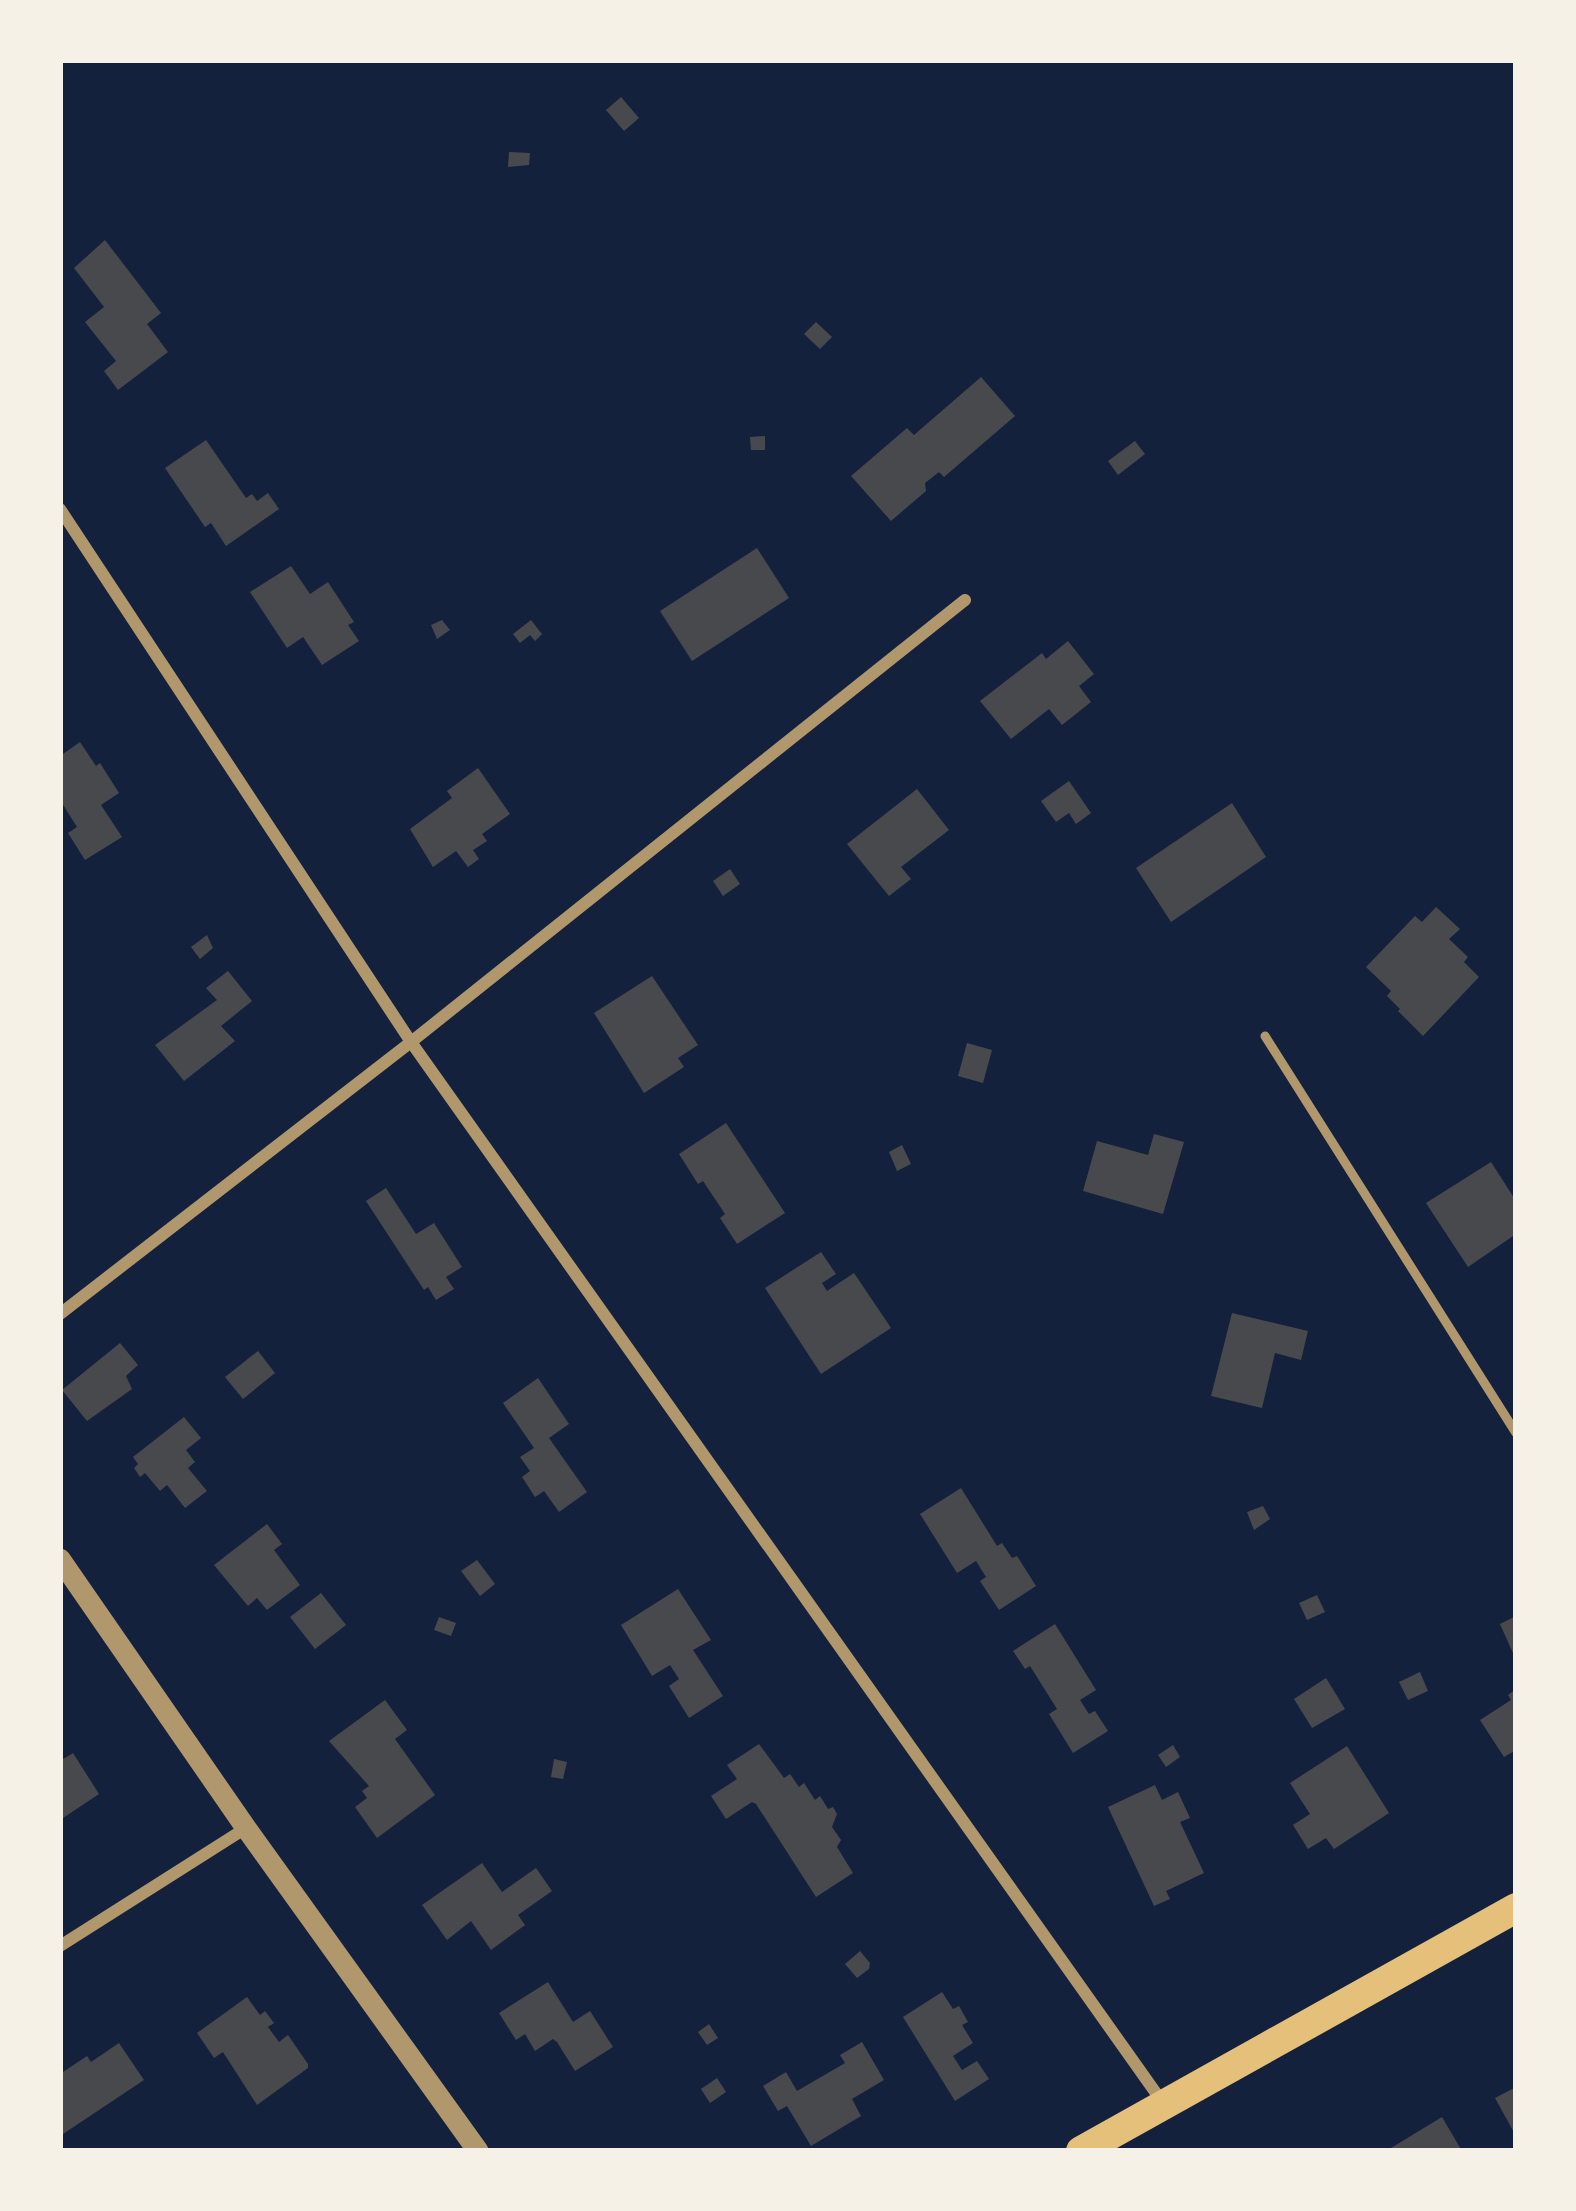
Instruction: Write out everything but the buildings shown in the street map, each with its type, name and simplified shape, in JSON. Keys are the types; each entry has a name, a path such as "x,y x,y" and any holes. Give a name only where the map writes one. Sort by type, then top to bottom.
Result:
{"main road":[{"path":"1082,2151 1516,1908"}],"street":[{"path":"60,509 411,1042 1164,2104"},
{"path":"60,1314 411,1042 965,600"},
{"path":"60,1559 478,2151"},
{"path":"60,1946 246,1828"}],"lane":[{"path":"1265,1036 1516,1433"}]}
